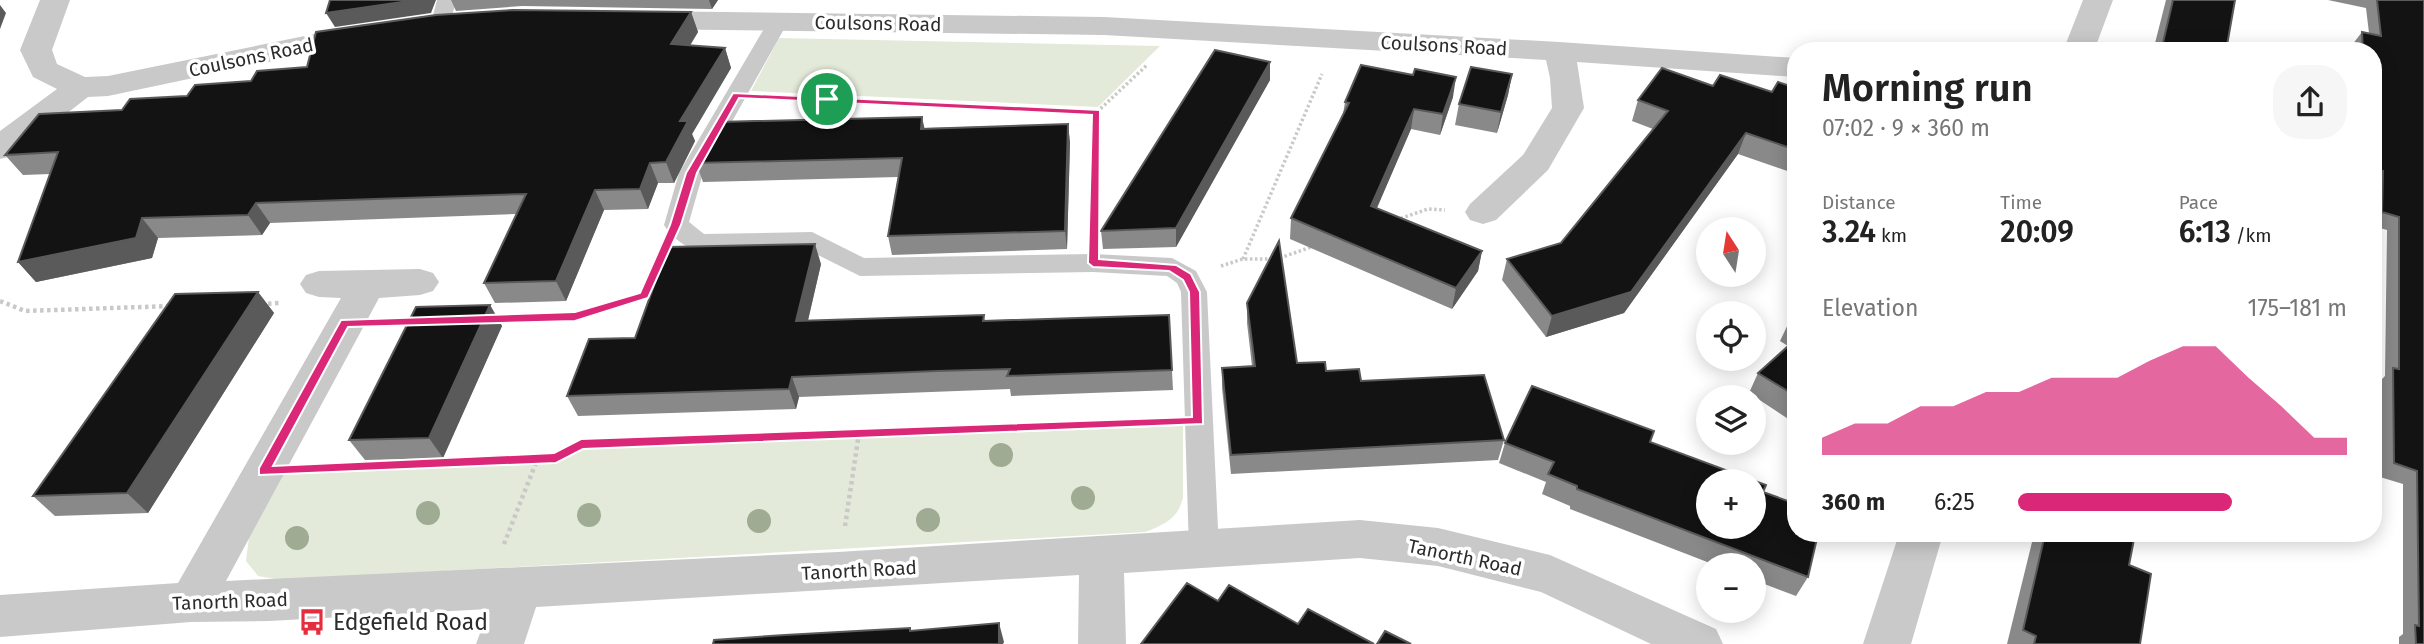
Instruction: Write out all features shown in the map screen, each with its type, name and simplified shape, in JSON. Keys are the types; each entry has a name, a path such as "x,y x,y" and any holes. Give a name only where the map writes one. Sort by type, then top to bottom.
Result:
{"street":[{"name":"Coulsons Road","path":"55,0 36,50 44,70 80,87 108,86 433,20"},
{"path":"2082,42 2098,0"},
{"name":"Coulsons Road","path":"616,20 778,22 1104,13 1184,31 1559,51 1787,67"},
{"path":"1483,212 1536,162 1568,108 1566,78 1559,51"},
{"path":"0,148 80,87"},
{"path":"319,284 363,293 420,282"},
{"path":"191,602 363,293"},
{"name":"Tanorth Road","path":"0,616 191,602 269,601 838,571 1360,539 1438,547 1550,575 1699,644"},
{"path":"1887,644 1919,542"},
{"path":"1101,556 1102,644"},
{"path":"500,644 503,587"}],"lane":[{"path":"778,22 691,173 676,225 699,243 812,241 860,267 1093,263 1172,267 1187,277 1194,292 1204,550"}],"path":[{"path":"1093,263 1097,112 1184,31"},
{"path":"1243,259 1295,142 1336,39"},
{"path":"736,95 1097,112"},
{"path":"1390,222 1428,209 1483,212"},
{"path":"480,319 575,316 645,296 676,225"},
{"path":"1187,277 1243,259 1277,259 1327,242"},
{"path":"247,304 363,293"},
{"path":"0,301 25,311 178,306"},
{"path":"264,472 537,460 556,458 581,444 1198,421"},
{"path":"838,571 859,433"},
{"path":"503,587 537,460"}],"green space":[{"path":"779,38 1160,46 1098,107 751,91"},
{"path":"1183,426 1181,504 1170,520 1145,532 281,580 258,576 246,561 249,537 283,475 554,462 581,449"}],"building":[{"path":"330,0 416,0 326,13"},
{"path":"2173,0 2235,0 2228,42 2163,42"},
{"path":"2377,0 2424,0 2424,644 2416,644 2415,625 2419,626 2417,471 2394,463 2393,368 2399,369 2399,217 2382,212 2382,42 2363,42 2362,32 2381,36"},
{"path":"513,10 691,12 671,44 725,48 680,121 688,121 666,162 650,163 640,189 595,190 556,281 484,283 526,194 256,203 248,215 142,218 136,238 18,262 58,152 5,155 39,114 122,110 130,99 187,96 195,85 251,81 257,71 307,67 316,32 436,15"},
{"path":"1215,50 1270,62 1176,228 1101,231"},
{"path":"1361,65 1413,75 1415,69 1456,77 1443,114 1414,109 1371,206 1482,251 1456,288 1291,218 1349,103 1345,102"},
{"path":"1471,67 1512,74 1501,112 1459,104"},
{"path":"1662,68 1713,86 1720,75 1772,92 1778,82 1787,85 1787,147 1746,133 1631,292 1552,316 1507,259 1561,243 1668,111 1638,100"},
{"path":"922,117 921,129 1068,124 1065,231 888,236 902,158 696,163 718,122"},
{"path":"1279,241 1297,363 1325,362 1326,371 1359,369 1361,381 1484,375 1504,440 1231,455 1222,368 1255,366 1247,303"},
{"path":"815,244 796,321 984,315 983,321 1169,315 1172,370 1007,376 1010,369 792,377 789,389 567,396 589,339 635,338 668,247"},
{"path":"258,292 127,493 33,496 175,294"},
{"path":"490,305 429,438 349,440 416,307"},
{"path":"1787,347 1787,391 1758,373 1766,371 1766,366"},
{"path":"1532,386 1654,431 1650,442 1723,469 1696,469 1696,534 1577,489 1577,486 1548,474 1554,462 1505,443"},
{"path":"1766,493 1787,501 1787,542 1816,542 1808,577 1766,561 1766,553 1745,553 1708,539 1766,539"},
{"path":"2043,542 2133,542 2129,565 2151,574 2140,644 2034,644 2036,636 2023,630"},
{"path":"1187,583 1218,601 1229,585 1298,624 1308,609 1374,644 1141,644"},
{"path":"999,623 999,644 713,644 714,640 910,628 910,631"},
{"path":"1385,631 1411,644 1377,644"}],"place":[{"name":"Edgefield Road","path":"312,622"}],"route":[{"path":"736,95 827,99 1097,112 1093,263 1172,267 1187,277 1194,292 1198,421 581,444 556,458 527,461 264,472 345,323 575,316 645,296 676,225 691,173 736,95"}]}
